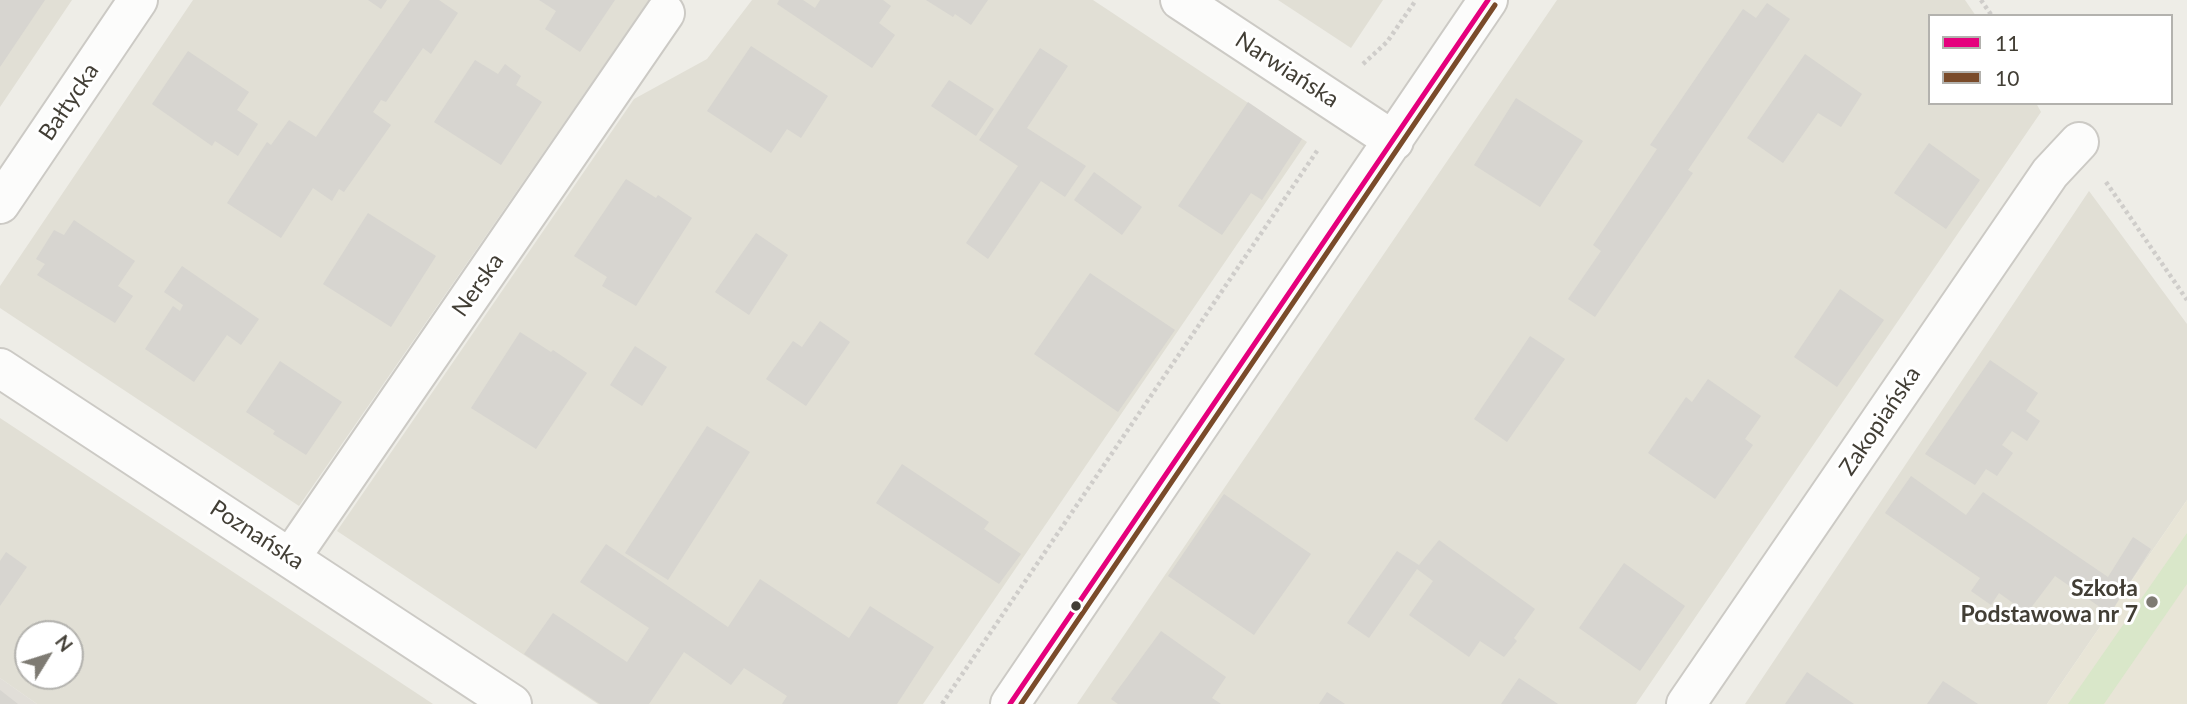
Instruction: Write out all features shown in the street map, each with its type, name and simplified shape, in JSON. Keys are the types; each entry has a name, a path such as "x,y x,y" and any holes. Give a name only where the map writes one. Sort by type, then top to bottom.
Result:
{"street":[{"name":"Bałtycka","path":"0,204 138,0"},
{"name":"Narwiańska","path":"1180,0 1394,141"},
{"path":"1010,704 1488,0"},
{"name":"Nerska","path":"291,557 665,13"},
{"name":"Zakopiańska","path":"1686,704 2050,173 2079,142"},
{"name":"Poznańska","path":"0,368 512,704"}],"path":[{"path":"942,704 1318,149 1319,119 1355,72 1387,42 1416,0"},
{"path":"2079,142 2187,300"}],"shaded area":[{"path":"0,0 72,0 0,107"},
{"path":"193,0 649,0 299,506 0,308 0,286"},
{"path":"752,0 1093,0 1307,142 923,704 598,704 337,531 634,99 707,59"},
{"path":"1278,0 1383,0 1351,48"},
{"path":"1557,0 1965,0 1975,14 1928,14 1928,105 2037,105 2041,112 1636,704 1077,704"},
{"path":"2089,191 2187,324 2187,500 2047,704 1745,704"},
{"path":"0,418 433,704 37,704 17,690 84,690 84,620 14,620 14,688 0,678"},
{"name":"Szkoła Podstawowa nr 7","path":"2187,500 2187,704 2047,704"},
{"path":"0,678 37,704 0,704"}],"green space":[{"path":"2187,533 2187,584 2104,704 2068,704"}],"building":[{"path":"0,0 45,0 0,67"},
{"path":"368,0 387,0 381,9"},
{"path":"410,0 439,0 458,13 431,54 423,48 386,102 381,100 373,112 391,125 344,192 339,189 332,201 313,188 281,238 227,203 267,142 271,145 289,120 316,137"},
{"path":"539,0 615,0 580,52 545,29 556,11"},
{"path":"779,0 803,0 815,8 820,0 883,0 891,6 879,23 895,35 872,68 777,4"},
{"path":"926,0 988,0 971,25"},
{"path":"1767,3 1790,19 1688,170 1693,173 1595,317 1568,299 1601,251 1593,245 1657,149 1650,145 1743,9 1756,18"},
{"path":"751,46 828,96 801,138 787,129 771,153 707,111"},
{"path":"1040,48 1068,66 1027,128 1086,166 1065,197 1041,181 988,259 966,243 1018,166 979,140"},
{"path":"188,51 249,92 237,110 258,124 238,156 215,141 212,146 152,104"},
{"path":"1805,54 1862,94 1841,127 1818,113 1783,163 1747,138"},
{"path":"475,60 498,74 505,64 521,76 516,85 542,102 501,165 434,122"},
{"path":"949,80 994,109 976,136 931,106"},
{"path":"1516,98 1583,141 1540,207 1474,165"},
{"path":"1248,102 1302,139 1262,200 1251,193 1222,235 1178,206"},
{"path":"1929,143 1980,180 1946,229 1894,193"},
{"path":"1094,172 1142,207 1122,235 1074,200"},
{"path":"626,179 656,198 658,195 692,218 636,306 602,286 607,277 574,256"},
{"path":"368,213 436,256 391,327 323,284"},
{"path":"74,220 135,261 118,286 133,296 115,323 37,275 45,264 36,259 54,230 64,235"},
{"path":"756,233 788,255 749,315 715,292"},
{"path":"182,266 259,319 241,345 227,335 194,382 145,349 173,306 180,311 183,305 164,292"},
{"path":"1090,273 1175,330 1118,412 1034,354"},
{"path":"1840,289 1884,320 1837,387 1794,357"},
{"path":"820,321 850,342 806,406 766,379 793,341 802,347"},
{"path":"520,332 587,373 536,449 471,408"},
{"path":"1530,336 1565,359 1507,442 1474,419"},
{"path":"635,346 667,367 642,406 610,385"},
{"path":"1990,360 2038,393 2026,411 2040,421 2027,441 2012,431 2002,445 2013,453 1997,476 1986,469 1975,485 1925,454"},
{"path":"280,361 342,402 306,455 273,434 275,431 246,412"},
{"path":"1708,379 1761,416 1745,439 1753,445 1715,499 1648,453 1686,397 1692,402"},
{"path":"707,426 750,452 668,580 625,553"},
{"path":"902,464 989,522 984,529 1021,554 999,584 876,503"},
{"path":"1911,476 1966,515 1983,492 2108,577 2133,537 2151,549 2110,614 2055,576 2027,613 1999,593 1991,605 1971,591 1980,578 1885,513"},
{"path":"1224,494 1311,554 1254,635 1168,576"},
{"path":"1439,540 1535,609 1514,638 1517,641 1504,657 1480,641 1469,657 1409,615 1433,581 1417,569 1369,638 1347,623 1397,551 1419,565"},
{"path":"606,544 728,627 760,579 849,638 870,606 934,647 897,704 782,704 787,696 744,668 731,685 684,652 649,704 600,704 524,654 553,613 627,662 649,628 580,582"},
{"path":"6,552 27,567 0,606 0,561"},
{"path":"1624,563 1685,606 1640,671 1579,628"},
{"path":"1161,631 1226,677 1212,698 1221,704 1118,704 1111,699"},
{"path":"1807,672 1854,704 1785,704"},
{"path":"1519,678 1558,704 1501,704"},
{"path":"1943,681 1978,704 1927,704"},
{"path":"0,690 18,704 0,704"},
{"path":"1327,692 1345,704 1319,704"}],"transit line":[{"name":"11","path":"1010,704 1488,0"},
{"name":"10","path":"1021,704 1495,5"}],"place":[{"name":"Szkoła Podstawowa nr 7","path":"2152,602"}]}
